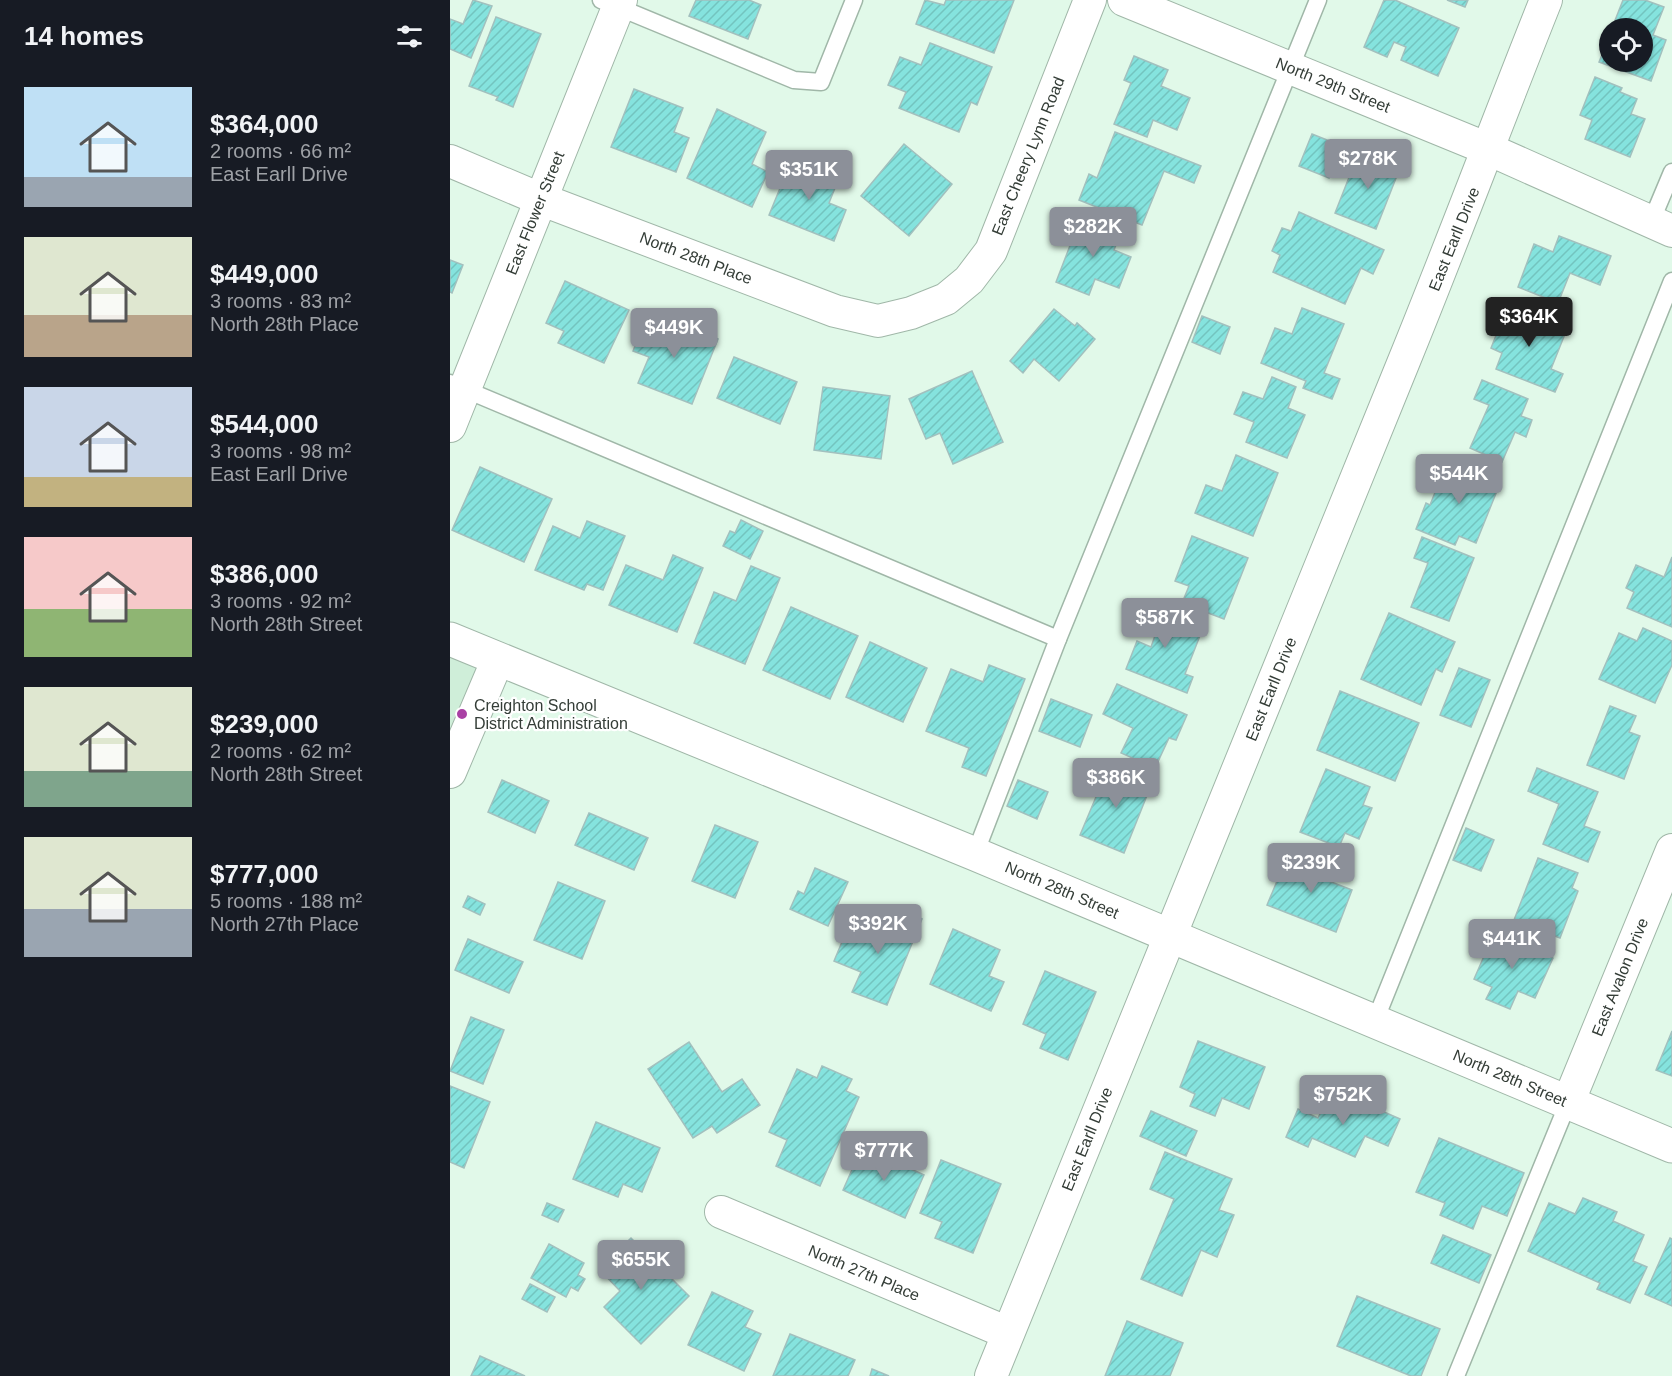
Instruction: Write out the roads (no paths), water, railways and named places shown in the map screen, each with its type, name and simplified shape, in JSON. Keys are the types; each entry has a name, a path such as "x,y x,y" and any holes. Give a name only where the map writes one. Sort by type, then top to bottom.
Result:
{"street":[{"name":"East Cheery Lynn Road","path":"946,299 969,280 991,251 1090,0"},
{"name":"North 29th Street","path":"1124,0 1488,149 1662,226"},
{"name":"East Earll Drive","path":"991,1376 1407,354 1546,0"},
{"name":"East Flower Street","path":"450,426 457,386 540,199 613,2"},
{"name":"North 28th Place","path":"450,161 540,199 835,311 878,321 911,313 946,299"},
{"name":"North 28th Street","path":"450,639 975,854 1672,1146"},
{"path":"450,772 498,658"},
{"name":"East Avalon Drive","path":"1568,1103 1672,850"},
{"name":"North 27th Place","path":"721,1212 1008,1333"}],"lane":[{"path":"613,2 794,80 821,82 854,0"},
{"path":"975,854 1058,639 1318,0"},
{"path":"1662,226 1672,172"},
{"path":"1375,1021 1672,281"},
{"path":"457,386 1058,639"},
{"path":"1456,1376 1568,1103"}],"place":[{"name":"Creighton School District Administration","path":"462,714"}]}
